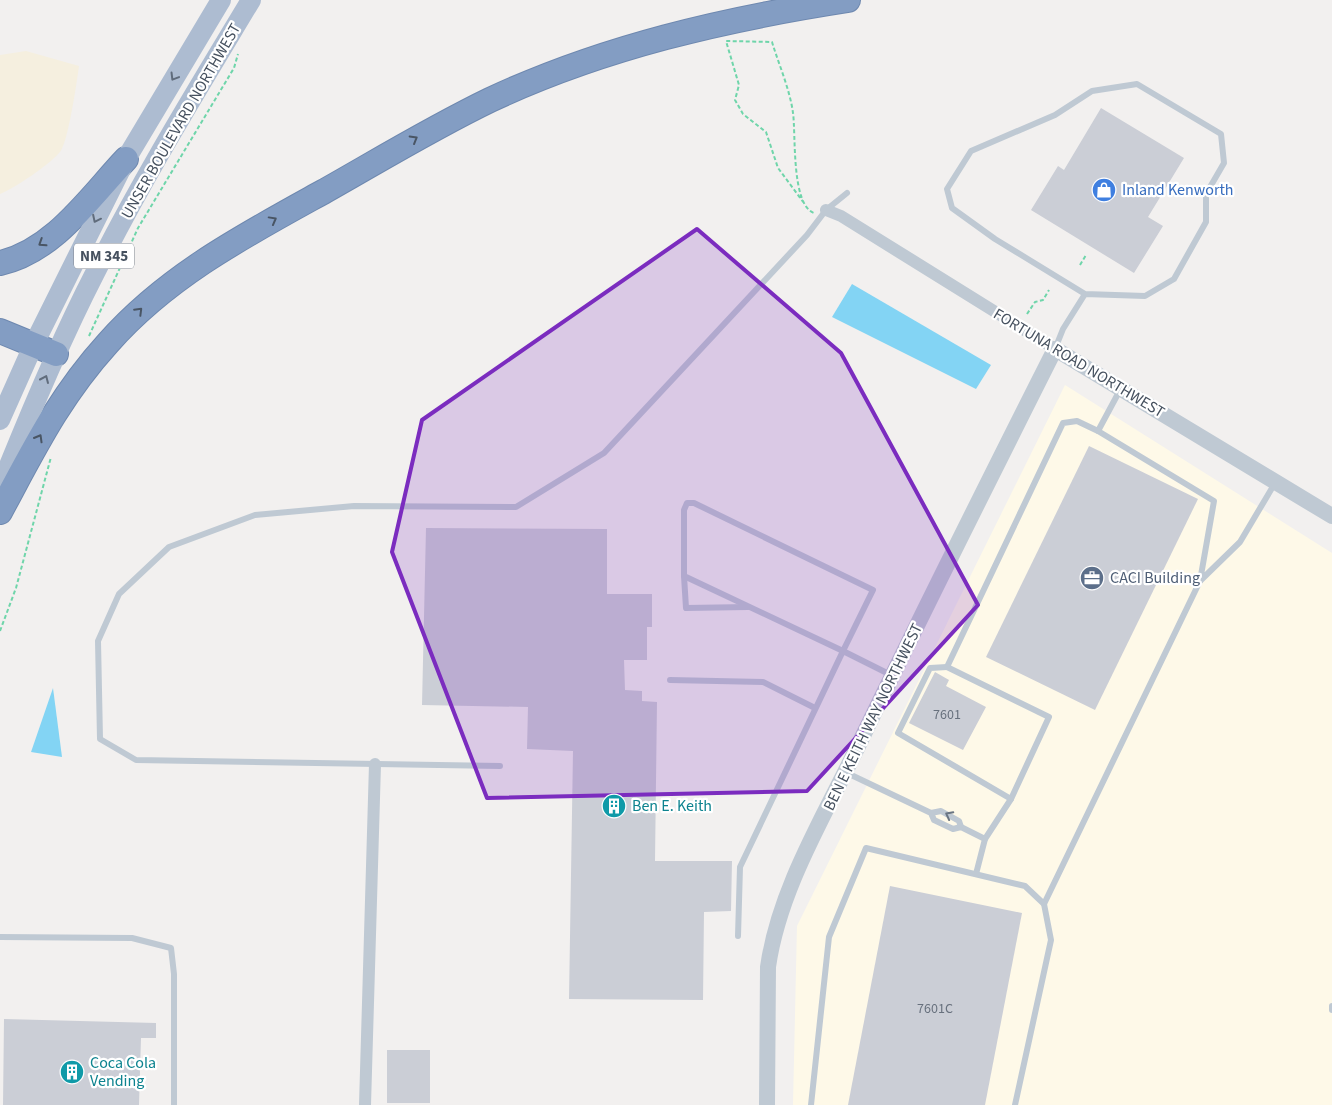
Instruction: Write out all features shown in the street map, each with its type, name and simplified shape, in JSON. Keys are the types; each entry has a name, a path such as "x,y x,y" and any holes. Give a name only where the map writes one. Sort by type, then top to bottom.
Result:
{"highway":[{"path":"0,512 54,412 83,371 143,306 178,278 221,250 419,136 491,100 548,76 673,35 743,18 848,0"},
{"path":"0,263 26,254 47,240 71,219 126,159"},
{"path":"0,330 33,346 56,354"}],"main road":[{"name":"UNSER BOULEVARD NORTHWEST","path":"0,420 33,346 126,159 221,0"},
{"name":"UNSER BOULEVARD NORTHWEST","path":"0,488 56,354 95,273 157,157 235,42 252,0"}],"street":[{"name":"FORTUNA ROAD NORTHWEST","path":"826,210 841,216 1055,349 1332,516"},
{"name":"BEN E KEITH WAY NORTHWEST","path":"767,1105 768,967 771,944 783,905 892,676 1055,349"},
{"path":"365,1105 375,764"}],"lane":[{"path":"1137,84 1221,134 1224,163 1206,194 1206,222 1174,279 1145,296 1085,294 995,239 952,208 947,189 971,151 1054,115 1092,91 1137,84"},
{"path":"500,766 136,760 100,739 98,641 118,594 168,547 255,515 354,506 516,507 604,452 807,235 826,210 847,193"},
{"path":"1055,349 1062,329 1085,294"},
{"path":"1098,431 1121,388"},
{"path":"947,667 1063,423 1077,421 1098,431 1214,501 1200,581 1044,904"},
{"path":"1200,581 1240,542 1276,482"},
{"path":"738,936 740,867 815,708 874,590 694,503 687,503 684,510 686,608 750,607"},
{"path":"684,576 892,676"},
{"path":"976,874 985,838 1011,799 1049,717 947,667 930,668 898,733 1011,799"},
{"path":"670,680 763,682 815,708"},
{"path":"846,772 932,813 940,811 959,821 961,827"},
{"path":"932,813 934,820 953,829 961,827 985,838"},
{"path":"811,1105 829,937 866,848 1025,886 1044,904 1051,940 1015,1105"},
{"path":"0,937 132,938 171,948 174,974 174,1105"}],"path":[{"path":"804,203 796,178 793,112 772,42 726,41 739,85 735,100 743,114 766,132 778,168 804,203 810,211 816,213 826,210"},
{"path":"87,341 138,228 234,68 235,42"},
{"path":"1080,265 1086,255"},
{"path":"1027,314 1035,302 1043,300 1049,290"},
{"path":"0,631 16,588 53,448"}],"highlighted area":[{"path":"697,229 841,353 978,605 807,791 487,798 392,552 422,420"}],"shaded area":[{"path":"1065,385 1332,553 1332,1105 793,1105 797,926"}],"sand":[{"path":"26,51 79,66 72,111 66,137 60,152 32,176 0,194 0,55"}],"water":[{"path":"852,284 991,365 976,389 832,317"},
{"path":"53,688 62,757 31,752"}],"building":[{"name":"Inland Kenworth","path":"1101,108 1184,158 1148,217 1163,226 1134,273 1031,210 1058,166 1064,170"},
{"name":"CACI Building","path":"1089,446 1198,499 1095,710 986,657"},
{"name":"Ben E. Keith","path":"426,528 607,529 607,594 652,594 652,627 647,627 647,660 624,660 625,690 642,691 642,701 657,702 655,861 732,861 731,911 704,912 703,1000 569,999 573,751 527,749 528,707 422,705"},
{"path":"935,672 949,680 946,686 986,707 963,750 909,723"},
{"path":"890,886 1022,913 985,1105 848,1105"},
{"name":"Coca Cola Vending","path":"4,1019 156,1023 156,1038 141,1038 139,1105 3,1105"},
{"path":"387,1050 430,1050 430,1103 387,1103"}],"place":[{"name":"Inland Kenworth","path":"1104,190"},
{"name":"CACI Building","path":"1092,578"},
{"name":"Ben E. Keith","path":"614,806"},
{"name":"Coca Cola Vending","path":"72,1072"}]}
